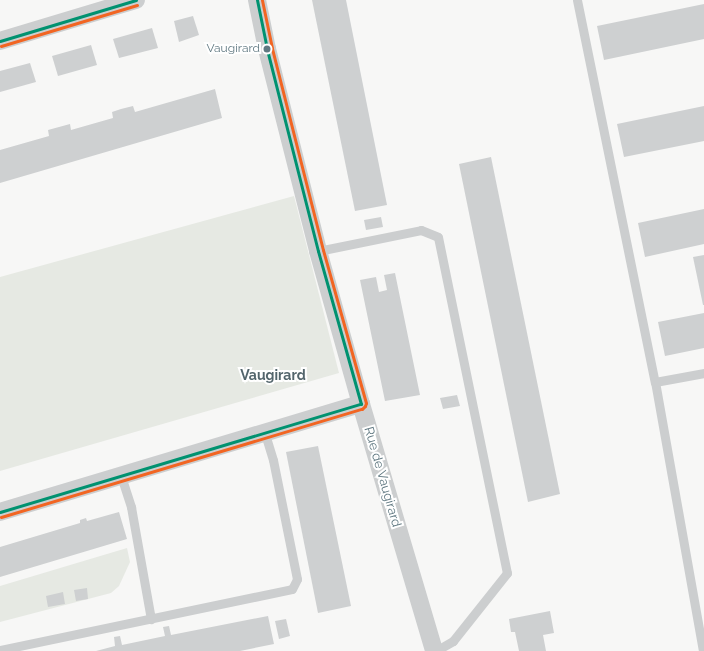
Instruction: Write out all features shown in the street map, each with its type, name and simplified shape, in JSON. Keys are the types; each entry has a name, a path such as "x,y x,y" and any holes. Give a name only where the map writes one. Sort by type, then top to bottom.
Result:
{"street":[{"path":"0,41 136,0"},
{"name":"Rue de Vaugirard","path":"257,0 267,49 318,251 361,404 435,651"},
{"path":"0,512 361,404"}],"lane":[{"path":"577,0 654,382 702,651"},
{"path":"318,251 421,230 438,237 507,573 453,641 435,651"},
{"path":"654,382 704,373"},
{"path":"0,650 292,589 297,580 273,460 265,433"},
{"path":"121,476 130,507 151,619"}],"shaded area":[{"path":"294,196 339,373 0,471 0,277"},
{"path":"127,548 130,562 119,586 111,593 0,622 0,586"}],"building":[{"path":"312,0 346,0 387,205 355,211"},
{"path":"704,4 704,39 604,60 597,26"},
{"path":"193,16 199,35 179,42 174,21"},
{"path":"152,28 158,48 119,58 113,39"},
{"path":"91,45 97,65 58,76 52,56"},
{"path":"30,63 36,82 0,92 0,71"},
{"path":"215,89 222,118 0,183 0,150 49,136 48,130 70,124 71,130 113,118 112,112 121,109 133,106 135,112"},
{"path":"704,106 704,141 624,157 617,124"},
{"path":"491,157 560,494 528,502 459,164"},
{"path":"704,209 704,244 645,257 638,223"},
{"path":"381,217 383,227 366,230 364,220"},
{"path":"704,255 704,305 703,305 693,257"},
{"path":"395,273 420,395 385,401 360,280 376,277 379,292 387,290 384,275"},
{"path":"704,313 704,348 665,356 658,322"},
{"path":"457,395 460,406 443,409 440,398"},
{"path":"318,446 351,606 318,613 286,452"},
{"path":"119,512 127,539 0,577 0,547 80,523 80,520 86,518 87,521"},
{"path":"87,588 88,599 76,601 74,590"},
{"path":"63,592 65,604 48,607 46,596"},
{"path":"550,611 554,633 543,635 546,651 519,651 515,632 511,632 509,619"},
{"path":"268,616 274,644 240,651 96,651 115,646 114,637 120,636 122,645 165,636 163,627 169,626 171,635"},
{"path":"286,619 290,636 279,639 275,621"}],"transit line":[{"path":"0,41 136,0"},
{"path":"0,512 361,404 318,251 267,49 257,0"},
{"path":"1,517 362,409 365,406 366,403 323,250 272,48 262,0"},
{"path":"1,46 137,5"}],"place":[{"name":"Vaugirard","path":"267,49"}],"district":[{"name":"Vaugirard","path":"273,375"}]}
